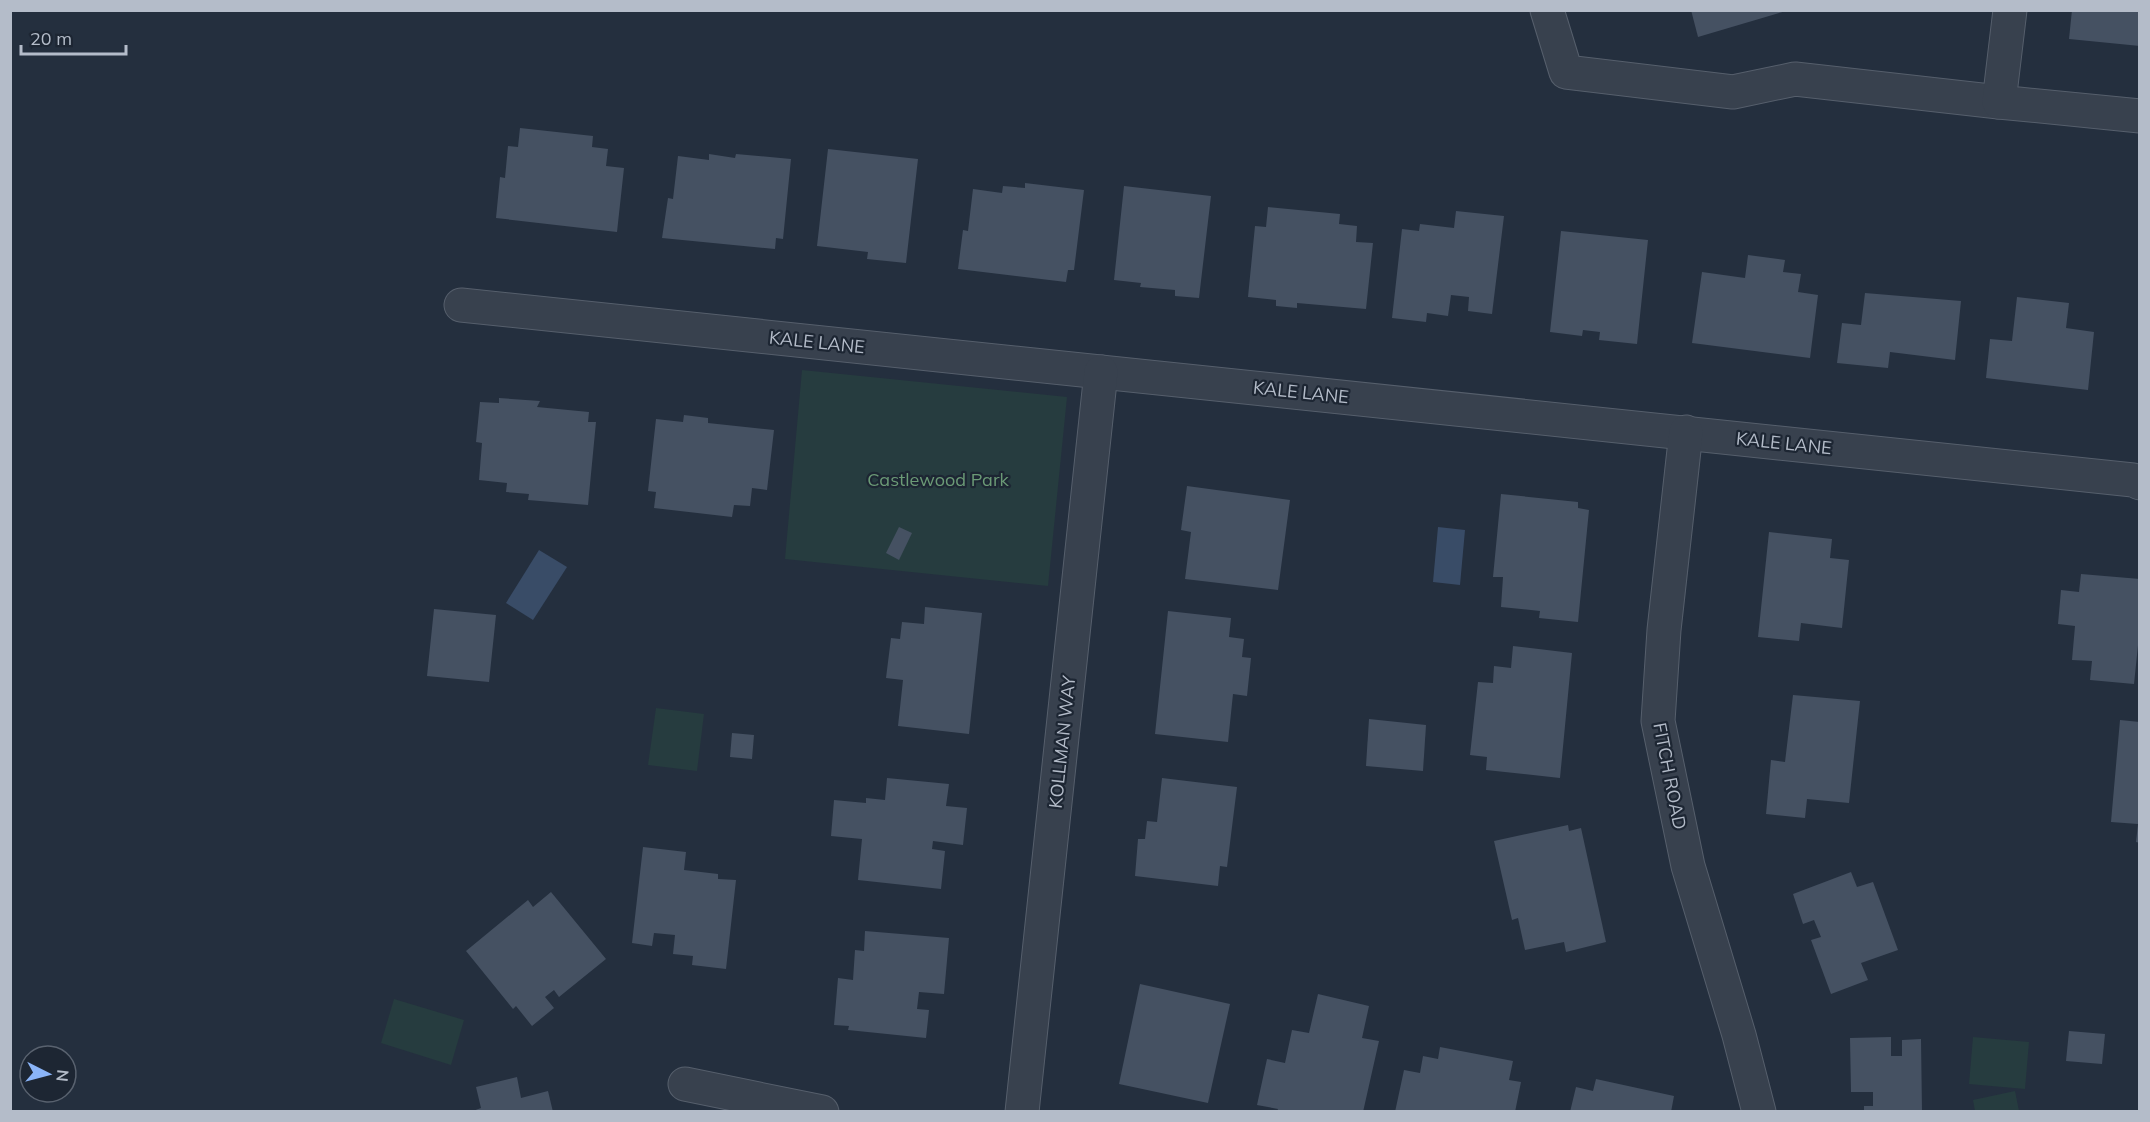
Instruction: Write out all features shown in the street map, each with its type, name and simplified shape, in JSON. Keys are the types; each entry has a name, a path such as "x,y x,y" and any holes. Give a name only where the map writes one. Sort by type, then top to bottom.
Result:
{"street":[{"path":"1547,10 1566,72 1733,92 1795,79 2139,116"},
{"path":"1999,102 2010,10"},
{"name":"KALE LANE","path":"461,305 1686,432 2133,480 2139,483"},
{"name":"KOLLMAN WAY","path":"1022,1112 1101,372"},
{"name":"FITCH ROAD","path":"1686,432 1664,630 1658,721 1688,866 1739,1035 1759,1112"},
{"path":"685,1084 822,1112"}],"green space":[{"name":"Castlewood Park","path":"802,370 1067,397 1048,586 785,559"},
{"path":"656,708 704,714 697,771 648,765"},
{"path":"394,999 464,1020 451,1065 381,1043"},
{"path":"1973,1037 2029,1042 2025,1089 1969,1084"},
{"path":"2015,1091 2019,1111 1975,1111 1973,1100"}],"water":[{"path":"1438,527 1465,530 1460,585 1433,582"},
{"path":"539,550 567,567 533,620 506,603"}],"building":[{"path":"1691,10 1786,10 1786,11 1698,37"},
{"path":"2072,10 2140,10 2140,46 2069,39"},
{"path":"520,128 593,136 592,147 608,149 606,166 624,168 617,232 496,218 500,177 505,178 508,146 518,147"},
{"path":"828,149 918,159 906,263 867,259 868,252 817,246"},
{"path":"709,154 735,158 736,154 791,159 783,239 776,238 775,249 662,238 668,198 673,199 678,156 709,160"},
{"path":"1025,183 1084,190 1074,270 1068,270 1066,282 958,269 963,230 968,231 973,189 1002,193 1003,186 1025,188"},
{"path":"1124,186 1211,196 1199,298 1175,296 1175,290 1140,287 1141,283 1114,280"},
{"path":"1268,207 1340,214 1339,224 1357,226 1356,242 1373,243 1366,309 1297,303 1297,308 1276,306 1276,300 1248,297 1255,226 1266,227"},
{"path":"1456,211 1504,216 1492,314 1468,311 1469,297 1451,295 1448,316 1427,313 1426,322 1392,318 1402,229 1419,231 1420,224 1454,228"},
{"path":"1561,231 1648,240 1637,344 1599,340 1600,332 1583,330 1582,336 1550,332"},
{"path":"1748,255 1785,260 1783,272 1801,274 1798,292 1818,295 1810,358 1692,343 1702,272 1745,278"},
{"path":"1865,293 1961,301 1955,360 1890,352 1888,368 1837,363 1842,323 1861,325"},
{"path":"2017,297 2069,303 2066,328 2094,332 2088,390 1986,378 1990,339 2012,341"},
{"path":"499,398 540,401 537,407 589,412 588,422 596,422 588,505 528,500 529,494 506,492 507,483 479,480 482,443 476,442 480,402 499,403"},
{"path":"684,415 708,418 708,423 774,430 767,490 752,488 750,506 734,505 732,517 654,508 656,492 648,491 656,419 683,422"},
{"path":"1187,486 1290,500 1278,590 1185,579 1191,532 1181,530"},
{"path":"1501,494 1578,502 1578,508 1589,510 1578,622 1539,618 1540,611 1501,607 1503,577 1493,577"},
{"path":"899,527 912,533 899,560 886,553"},
{"path":"1769,532 1832,539 1830,558 1849,560 1842,628 1801,623 1799,641 1758,637"},
{"path":"2081,574 2140,579 2140,626 2134,684 2090,680 2092,661 2072,660 2075,626 2058,624 2061,590 2079,592"},
{"path":"925,607 982,613 969,734 898,726 903,680 886,678 891,638 900,639 902,622 924,624"},
{"path":"434,609 496,615 489,682 427,676"},
{"path":"1168,611 1231,618 1229,637 1244,639 1242,657 1251,658 1247,696 1233,694 1228,742 1155,734"},
{"path":"1513,646 1572,653 1560,778 1486,770 1487,757 1470,755 1478,682 1493,683 1494,666 1511,668"},
{"path":"1793,695 1860,701 1849,803 1807,799 1805,818 1766,814 1771,760 1785,762"},
{"path":"1369,719 1426,725 1423,771 1366,766"},
{"path":"2120,720 2140,722 2140,843 2136,842 2138,824 2111,822"},
{"path":"732,733 754,735 752,759 730,757"},
{"path":"887,778 949,784 946,806 967,808 963,845 933,841 932,849 945,851 941,889 858,880 862,839 831,836 834,800 866,803 866,798 885,800"},
{"path":"1162,778 1237,787 1227,867 1220,866 1218,886 1135,876 1138,839 1145,839 1147,821 1157,822"},
{"path":"1568,825 1569,831 1581,828 1606,942 1566,952 1564,942 1525,950 1518,918 1512,920 1494,841"},
{"path":"643,847 686,852 684,870 718,874 718,879 736,880 726,969 692,965 693,956 673,954 675,935 654,933 652,946 632,943"},
{"path":"1851,872 1857,887 1873,882 1898,950 1861,963 1868,980 1831,994 1811,940 1821,937 1814,920 1803,924 1793,894"},
{"path":"551,892 606,959 559,997 554,990 545,997 554,1008 532,1026 516,1006 513,1009 466,951 528,900 533,907"},
{"path":"865,931 949,938 944,994 919,992 917,1009 929,1010 926,1038 848,1030 849,1026 834,1025 838,978 853,980 855,950 864,951"},
{"path":"1140,984 1230,1004 1208,1103 1119,1084"},
{"path":"1318,994 1369,1006 1362,1038 1379,1041 1363,1112 1277,1112 1278,1109 1257,1105 1267,1059 1285,1063 1292,1030 1309,1033"},
{"path":"2069,1031 2105,1034 2102,1064 2066,1061"},
{"path":"1891,1037 1891,1056 1902,1056 1902,1040 1921,1039 1922,1112 1864,1112 1864,1106 1873,1106 1873,1092 1851,1092 1850,1038"},
{"path":"1440,1047 1513,1061 1509,1080 1521,1082 1515,1112 1395,1112 1404,1070 1420,1073 1423,1056 1438,1059"},
{"path":"517,1077 521,1098 548,1091 553,1112 470,1112 481,1108 476,1087"},
{"path":"1596,1079 1674,1096 1671,1112 1570,1112 1576,1087 1593,1091"}]}
